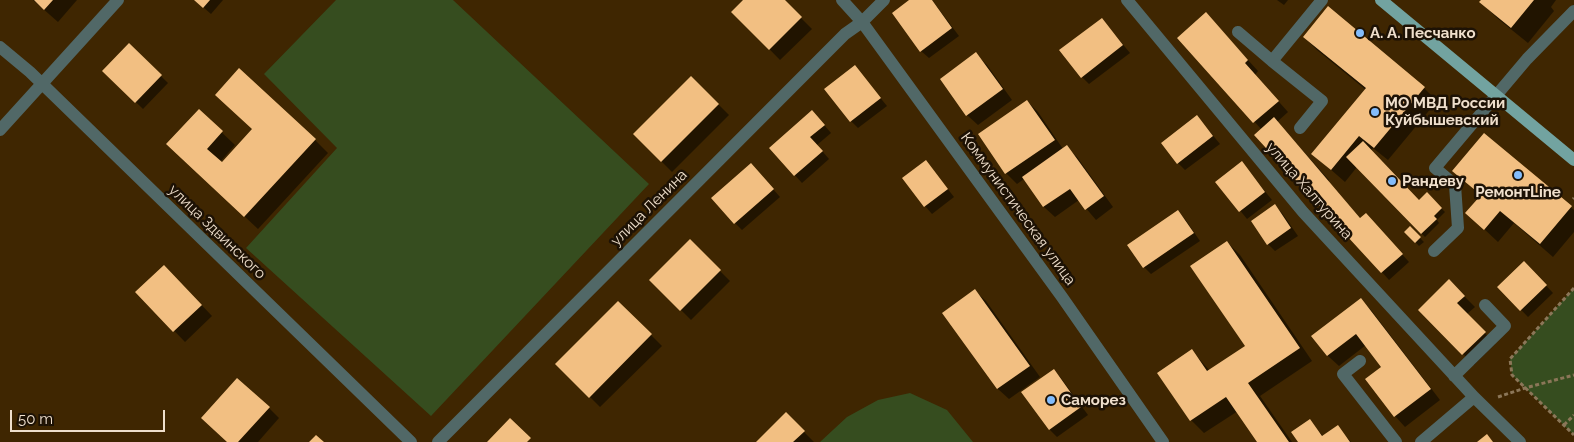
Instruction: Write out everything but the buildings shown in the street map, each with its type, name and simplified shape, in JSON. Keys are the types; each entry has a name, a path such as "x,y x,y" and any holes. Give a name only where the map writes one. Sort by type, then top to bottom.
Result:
{"main road":[{"path":"1381,0 1574,160"}],"street":[{"path":"0,130 118,0"},
{"name":"Коммунистическая улица","path":"842,0 862,22 1062,297 1163,442"},
{"name":"улица Ленина","path":"438,442 845,34 862,22 884,0"},
{"name":"улица Халтурина","path":"1127,0 1303,212 1454,376 1520,442"},
{"path":"1272,60 1322,0"},
{"path":"1434,251 1458,228 1455,185 1434,168 1527,59 1574,11"},
{"path":"1238,32 1322,101 1300,128"},
{"name":"улица Здвинского","path":"0,47 30,72 41,85 411,442"},
{"path":"1454,376 1505,326 1484,305"},
{"path":"1360,361 1344,374 1396,442"},
{"path":"1422,442 1478,400"}],"path":[{"path":"1574,288 1510,359 1512,375 1574,435"},
{"path":"1478,400 1574,375"},
{"path":"1564,425 1574,415"}],"green space":[{"path":"336,0 453,0 649,184 431,416 246,248 337,148 264,74"},
{"path":"1574,288 1574,435 1512,375 1510,359"},
{"path":"910,393 947,410 973,442 820,442 847,417 878,400"}],"place":[{"name":"А. А. Песчанко","path":"1360,33"},
{"name":"МО МВД России Куйбышевский","path":"1375,112"},
{"name":"РемонтLine","path":"1518,175"},
{"name":"Рандеву","path":"1392,181"},
{"name":"Саморез","path":"1051,400"}]}
